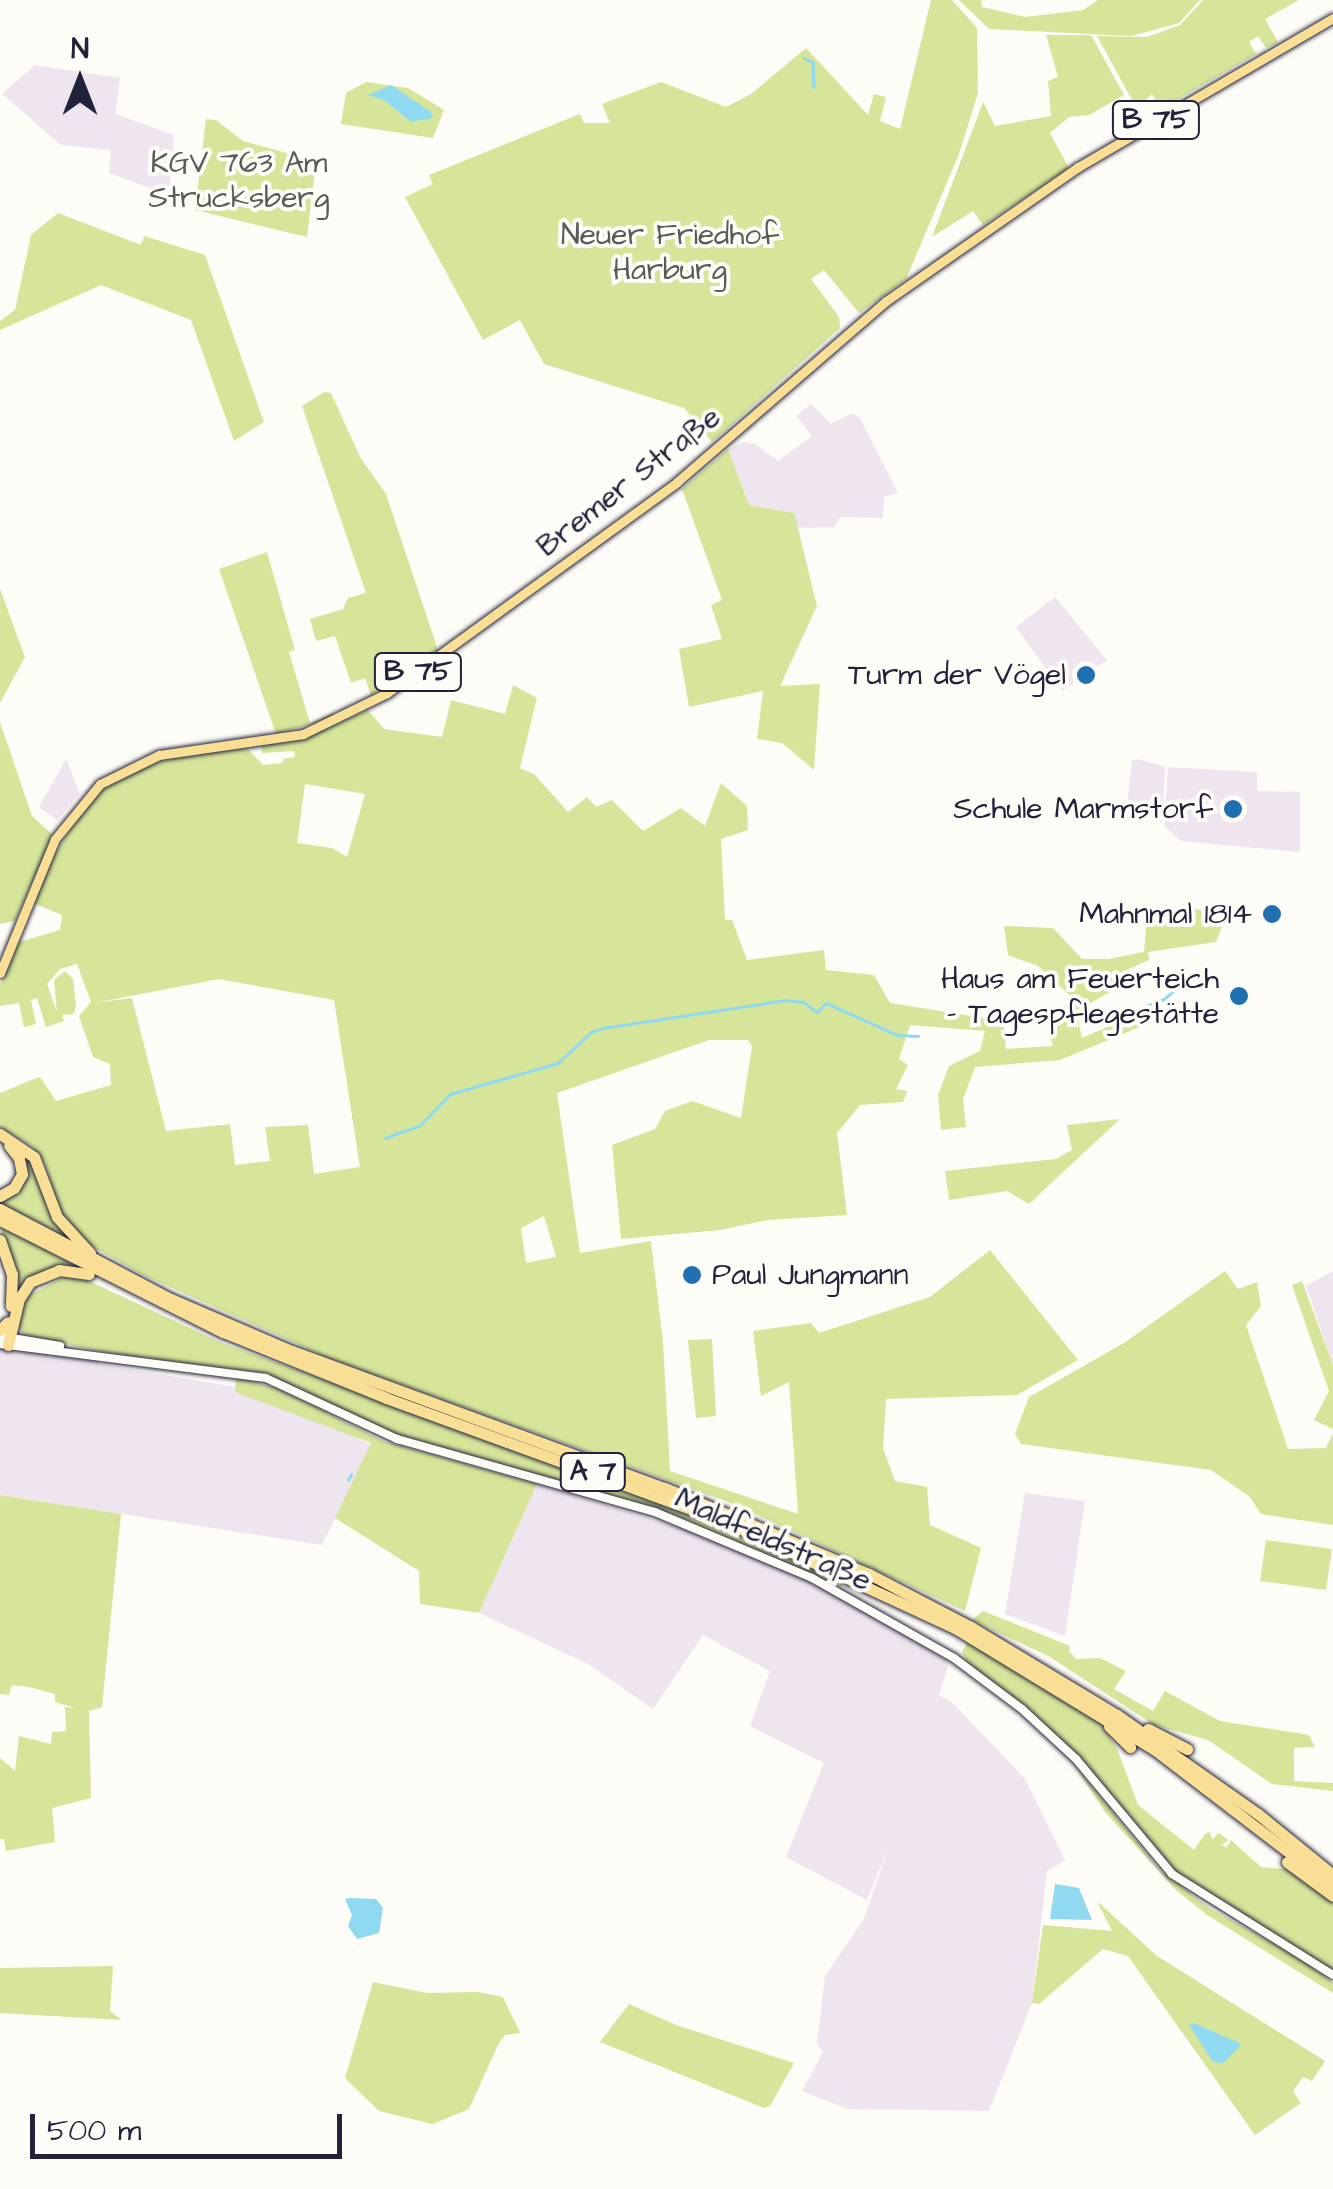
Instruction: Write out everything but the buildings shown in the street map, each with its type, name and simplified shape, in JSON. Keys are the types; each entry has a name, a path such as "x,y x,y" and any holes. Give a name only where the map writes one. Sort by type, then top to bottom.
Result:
{"highway":[{"path":"0,1137 16,1152 22,1167 17,1186 0,1196"},
{"path":"0,1137 34,1158 63,1227 108,1268"},
{"name":"A 7","path":"0,1209 108,1268 332,1368 726,1512 869,1574 1117,1714 1204,1774 1333,1875"},
{"name":"A 7","path":"0,1220 121,1284 338,1380 722,1520 957,1624"},
{"path":"0,1240 12,1274 6,1334"},
{"path":"6,1334 23,1290 45,1273 74,1270 121,1284"},
{"path":"6,1334 26,1340"},
{"name":"A 7","path":"969,1631 1220,1796 1333,1886"},
{"path":"1088,1706 1130,1747"},
{"path":"1117,1714 1188,1748"},
{"path":"1287,1862 1333,1896"}],"main road":[{"name":"Bremer Straße","path":"0,974 56,839 100,784 159,755 280,739 319,729 387,693 656,498 886,301 1078,167 1333,18"},
{"name":"Maldfeldstraße","path":"6,1334 87,1354"},
{"name":"Maldfeldstraße","path":"26,1340 87,1354 266,1378 397,1439 586,1490 698,1528 866,1604 954,1658 1056,1738 1172,1874 1333,1975"}],"shaded area":[{"path":"35,65 120,78 115,114 174,135 169,195 109,173 111,150 61,145 2,94"},
{"path":"811,404 831,424 853,413 860,418 898,493 884,497 883,518 840,517 834,527 798,528 794,513 749,505 728,449 744,442 755,444 778,461 812,436 796,416"},
{"path":"1055,597 1107,660 1062,691 1016,627"},
{"path":"66,759 80,794 57,820 39,807"},
{"path":"1138,759 1165,767 1162,823 1142,807 1127,806 1132,761"},
{"name":"Schule Marmstorf","path":"1168,767 1257,772 1257,791 1300,792 1300,852 1181,841 1164,826"},
{"path":"1333,1271 1333,1365 1306,1286"},
{"path":"0,1348 99,1360 99,1364 265,1392 371,1445 322,1545 0,1495"},
{"path":"537,1484 725,1542 819,1585 945,1657 948,1667 939,1695 954,1704 1025,1779 1065,1860 1047,1871 1032,2003 989,2111 848,2109 802,2091 823,2052 817,2044 825,1976 864,1919 889,1846 867,1900 786,1857 824,1763 750,1726 770,1671 703,1635 653,1709 588,1664 479,1613"},
{"path":"1025,1493 1085,1501 1065,1636 1005,1614"}],"green space":[{"name":"Neuer Friedhof Harburg","path":"931,0 952,0 977,28 978,93 959,154 906,279 859,313 824,270 811,279 839,317 840,328 712,442 684,408 544,364 520,320 483,340 405,197 433,184 429,175 580,114 584,123 610,123 602,104 661,82 726,107 751,94 806,48 868,115 874,94 886,97 880,121 900,129"},
{"path":"959,0 981,0 982,7 1025,17 1083,10 1098,0 1200,0 1179,23 1131,36 989,29"},
{"path":"1203,0 1299,0 1265,19 1278,42 1266,48 1258,36 1249,42 1256,54 1161,109 1152,94 1137,109 1097,36 1147,37 1180,25"},
{"path":"1046,35 1091,35 1124,95 1089,115 1069,117 1050,133 1069,168 983,225 973,211 932,237 983,102 995,126 1051,116 1048,81 1058,77"},
{"path":"366,82 408,88 444,110 433,138 341,124 346,93"},
{"name":"KGV 763 Am Strucksberg","path":"206,119 216,120 243,141 316,161 307,237 195,210"},
{"path":"58,213 141,245 144,236 205,255 264,422 234,441 191,320 101,285 0,330 0,321 15,310 31,235"},
{"path":"324,392 331,393 360,457 386,494 438,650 371,695 365,678 351,683 335,636 316,641 310,619 343,609 348,598 366,593 302,406"},
{"path":"728,449 749,505 794,513 817,606 780,686 820,684 814,770 782,743 757,739 763,691 689,707 679,649 722,639 711,605 722,600 682,489"},
{"path":"267,552 295,650 289,652 310,723 334,713 335,717 276,734 219,569"},
{"path":"0,589 25,657 0,703"},
{"path":"513,685 537,698 520,768 534,774 568,812 587,797 596,807 612,800 643,831 681,808 705,826 721,783 747,806 748,830 721,839 725,920 732,920 747,960 824,950 826,970 874,975 890,1003 990,1019 1078,1003 1038,966 1008,955 1004,926 1053,928 1082,959 1108,959 1144,952 1147,915 1172,917 1183,904 1219,917 1223,924 1216,942 1148,952 1149,960 1120,973 1119,987 1076,1011 1082,1038 1144,1011 1147,1024 1060,1060 975,1067 963,1099 966,1127 941,1130 938,1095 949,1066 980,1051 985,1031 910,1025 899,1059 908,1065 896,1089 907,1091 903,1102 860,1105 837,1133 847,1215 768,1220 720,1230 621,1239 612,1145 655,1129 665,1111 692,1101 741,1118 752,1046 748,1040 709,1040 557,1093 580,1253 651,1241 663,1342 670,1471 798,1514 789,1382 761,1396 753,1331 811,1323 819,1333 930,1297 990,1250 1078,1360 1017,1395 886,1399 883,1448 895,1481 927,1487 930,1525 981,1548 965,1611 731,1503 331,1359 143,1275 83,1241 61,1215 45,1164 33,1147 0,1127 0,1093 34,1079 40,1077 56,1101 111,1085 110,1064 93,1057 79,1016 91,1002 77,964 60,969 47,984 57,1012 54,980 65,971 73,979 76,1005 74,1014 62,1015 64,1021 46,1027 37,998 31,1000 36,1024 24,1027 19,1003 0,1006 0,984 19,942 60,930 62,915 33,903 56,852 93,793 135,767 211,749 246,747 263,765 283,763 283,759 295,757 294,751 262,753 261,745 302,740 368,710 384,729 442,737 451,700 505,714","holes":["305,784 365,794 347,857 332,848 297,843","219,979 334,1000 360,1167 314,1174 308,1125 265,1127 270,1161 235,1165 230,1124 166,1131 132,998 94,1003","1045,1019 1053,1046 1006,1049 1004,1027","544,1216 556,1257 526,1263 521,1228"]},
{"path":"0,722 32,816 53,835 15,921 0,924"},
{"path":"1120,1119 1029,1204 1007,1191 949,1200 945,1171 1056,1159 1072,1150 1067,1125"},
{"path":"20,1149 32,1161 77,1246 0,1204 0,1199 23,1184 26,1174"},
{"path":"0,1224 81,1269 61,1267 15,1294"},
{"path":"1225,1271 1238,1289 1257,1282 1261,1306 1246,1325 1288,1449 1326,1448 1333,1433 1333,1525 1261,1514 1250,1497 1211,1470 1021,1444 1015,1434 1029,1397 1124,1343"},
{"path":"64,1277 89,1281 222,1343 593,1476 848,1580 841,1587 673,1514 378,1429 262,1373 108,1353 24,1335 17,1325 22,1299"},
{"path":"1302,1281 1333,1365 1333,1429 1314,1420 1329,1391 1292,1285"},
{"path":"712,1339 716,1416 696,1418 688,1340"},
{"path":"236,1377 280,1389 383,1441 537,1484 479,1613 420,1604 419,1571 335,1518 371,1443 235,1392"},
{"path":"0,1495 121,1514 102,1707 89,1711 91,1798 52,1808 55,1842 6,1851 4,1839 0,1839 0,1758 15,1771 19,1736 51,1744 52,1732 66,1731 65,1707 75,1708 55,1702 55,1694 29,1687 12,1685 9,1695 0,1694"},
{"path":"1266,1540 1332,1549 1326,1590 1260,1581"},
{"path":"983,1611 1070,1646 1069,1651 1076,1659 1100,1658 1126,1671 1114,1689 1153,1711 1165,1691 1220,1721 1309,1735 1315,1747 1294,1748 1294,1781 1333,1783 1333,1791 1272,1784 1208,1740 1154,1725 1050,1657 972,1620"},
{"path":"968,1642 1099,1722 1116,1746 1138,1805 1194,1850 1205,1834 1210,1832 1212,1839 1219,1833 1228,1840 1222,1845 1226,1848 1231,1840 1261,1867 1293,1870 1333,1900 1333,1971 1209,1897 1170,1867 1069,1747 967,1662 962,1652"},
{"path":"1074,1765 1161,1871 1211,1909 1303,1960 1333,1983 1333,1993 1207,1915 1176,1890 1105,1812"},
{"path":"1097,1901 1157,1956 1325,2061 1312,2081 1303,2077 1293,2091 1301,2103 1255,2135 1128,1956 1103,1949 1039,2004 1032,2003 1043,1925 1112,1931"},
{"path":"113,1966 110,2011 122,2020 0,2013 0,1968"},
{"path":"373,1982 427,1993 478,1992 503,1997 520,2033 505,2035 499,2043 469,2109 433,2124 379,2111 345,2078"},
{"path":"629,2004 676,2025 794,2063 770,2106 764,2108 600,2042"}],"water":[{"path":"391,85 431,112 433,118 411,122 384,100 368,95"},
{"path":"1055,1884 1079,1888 1092,1920 1050,1919"},
{"path":"345,1899 376,1899 383,1908 379,1933 357,1939 348,1926 352,1915"},
{"path":"1194,2023 1240,2046 1223,2063 1213,2062 1189,2025"}],"waterway":[{"path":"804,58 813,62 814,87"},
{"path":"1111,1012 1117,1015 1133,1011 1164,999 1183,983 1209,977"},
{"path":"385,1138 420,1125 450,1094 558,1063 591,1032 603,1028 785,1000 804,1002 817,1012 826,1003 898,1035 918,1036"},
{"path":"348,1480 351,1475"}],"place":[{"name":"Turm der Vögel","path":"1086,675"},
{"name":"Schule Marmstorf","path":"1233,809"},
{"name":"Mahnmal 1814","path":"1272,914"},
{"name":"Haus am Feuerteich - Tagespflegestätte","path":"1239,996"},
{"name":"Paul Jungmann","path":"692,1275"}]}
